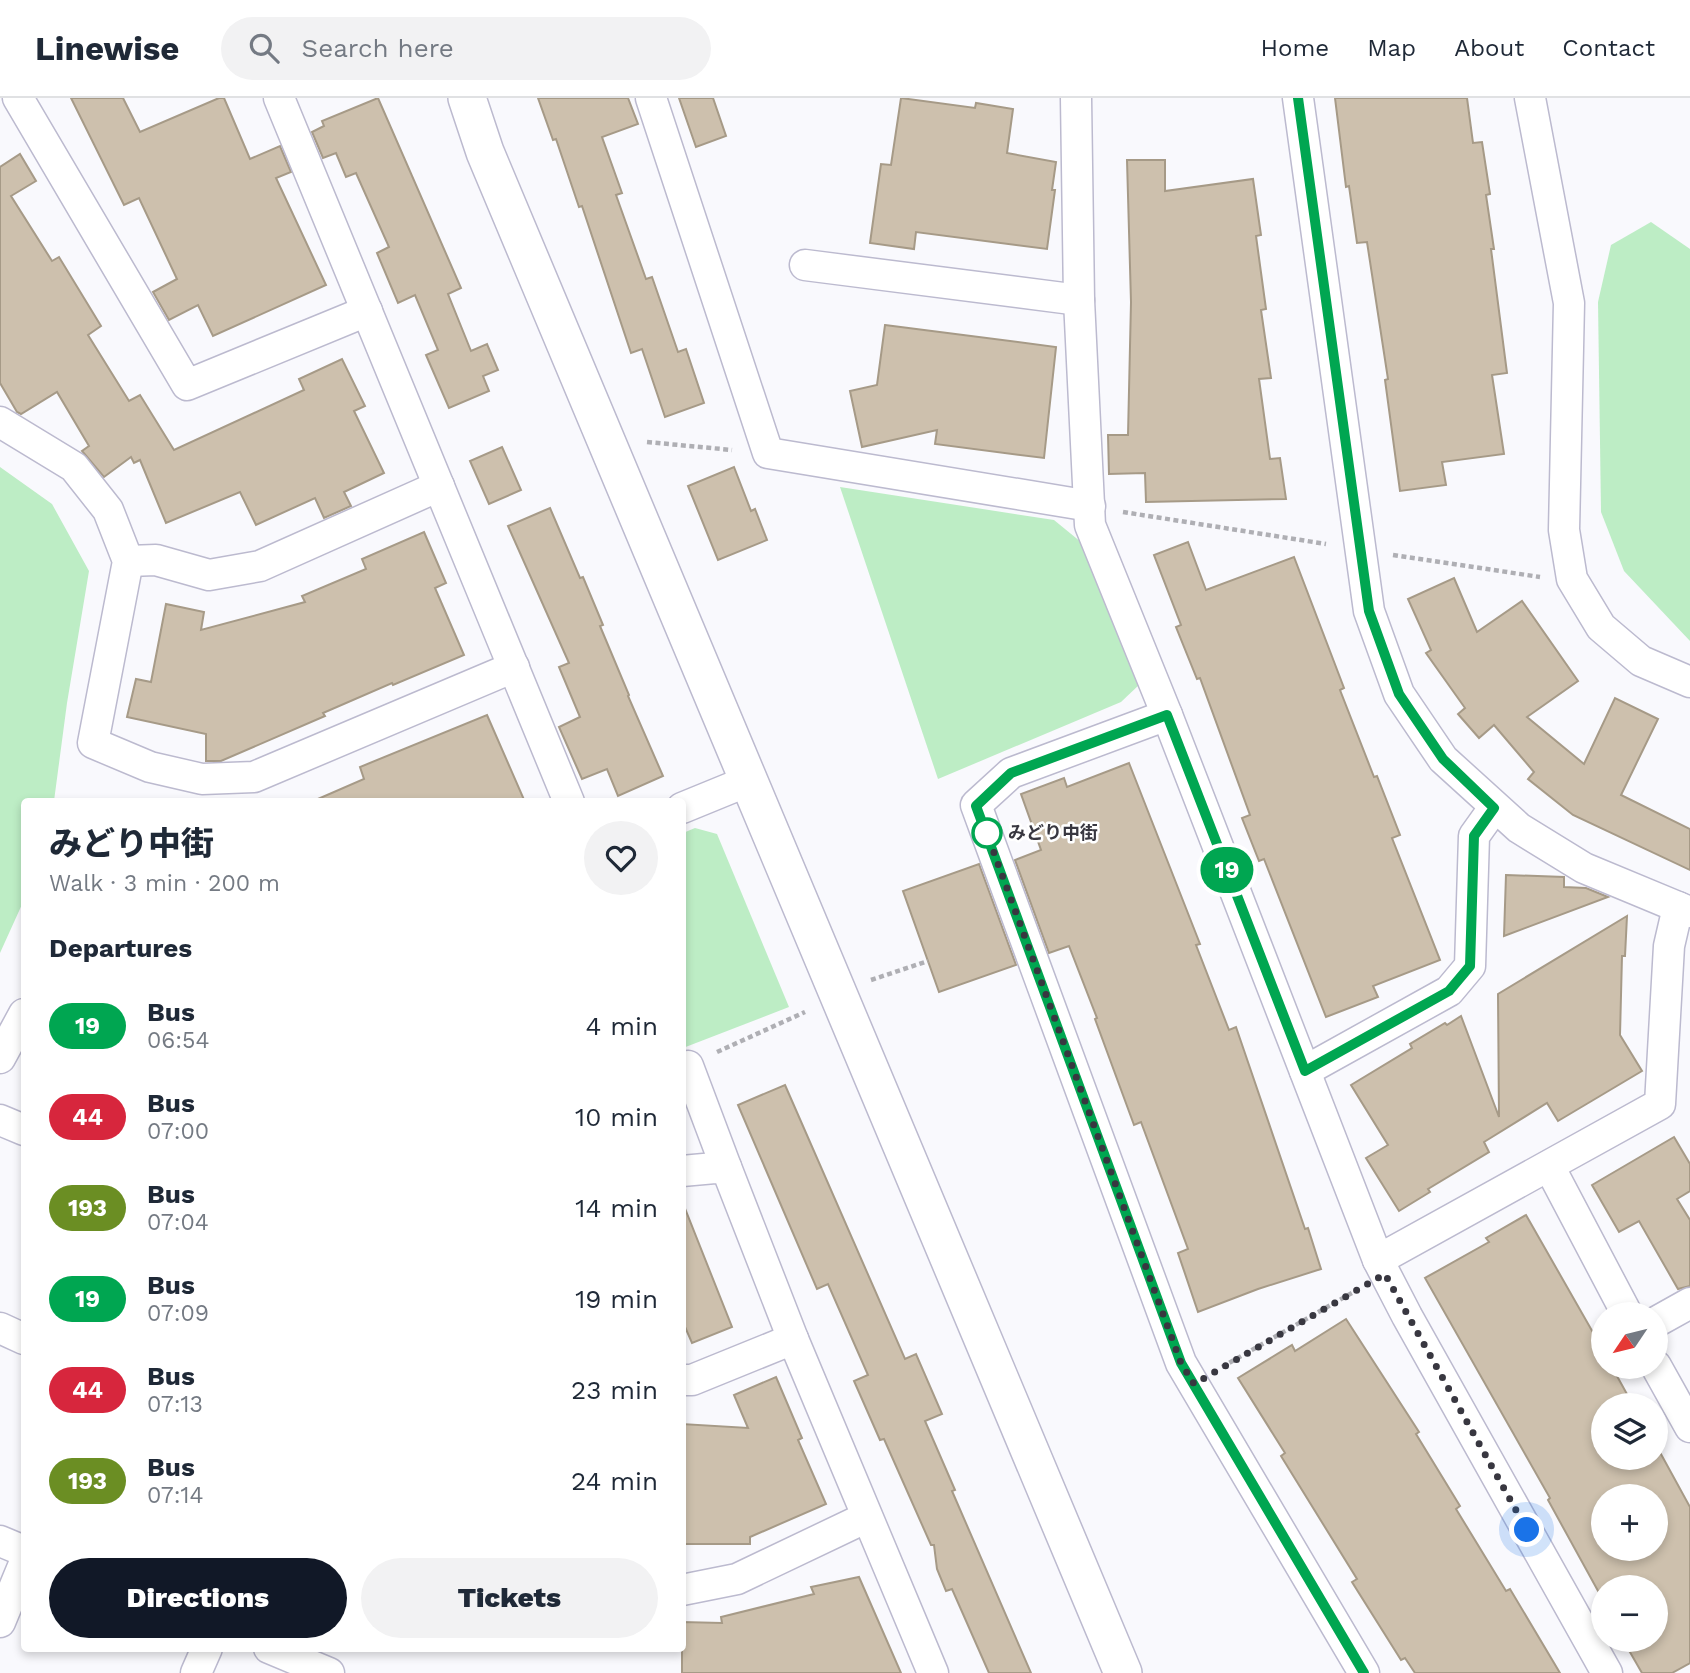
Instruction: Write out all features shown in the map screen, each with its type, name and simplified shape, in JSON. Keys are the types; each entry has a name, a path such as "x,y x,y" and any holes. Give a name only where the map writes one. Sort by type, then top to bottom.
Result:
{"street":[{"path":"18,98 187,384 367,311"},
{"path":"279,98 567,798"},
{"path":"467,98 491,165 1123,1673"},
{"path":"651,98 768,453 1090,506"},
{"path":"1076,98 1079,300 1090,525 1382,1267 1607,1673"},
{"path":"1298,98 1369,611 1399,694 1443,759 1519,828 1584,868 1684,909 1669,946 1660,1104 1549,1166 1382,1267"},
{"path":"1530,98 1569,303 1564,530 1573,579 1601,627 1641,661 1690,682"},
{"path":"806,265 1079,300"},
{"path":"0,422 74,467 108,510 128,561 93,743 150,767 202,779 254,777 514,667"},
{"path":"128,561 156,560 209,575 260,566 439,486"},
{"path":"1167,715 1011,773 976,806 1181,1363 1364,1673"},
{"path":"686,806 748,781"},
{"path":"1305,1071 1449,991 1470,966 1474,836 1494,808"},
{"path":"0,1058 21,1020"},
{"path":"688,1066 793,1339 933,1673"},
{"path":"0,1120 21,1129"},
{"path":"1549,1166 1621,1302"},
{"path":"686,1171 726,1167"},
{"path":"1668,1315 1690,1303"},
{"path":"0,1328 21,1338"},
{"path":"686,1380 692,1380 793,1339"},
{"path":"1663,1379 1690,1427"},
{"path":"686,1589 737,1579 867,1517"},
{"path":"0,1541 21,1550"},
{"path":"0,1622 21,1571"},
{"path":"197,1673 205,1652"},
{"path":"278,1652 328,1673"}],"path":[{"path":"645,441 768,453"},
{"path":"870,980 928,961"},
{"path":"688,1066 805,1012"},
{"path":"1194,1384 1382,1267"}],"green space":[{"path":"1651,222 1690,249 1690,641 1624,571 1601,512 1598,302 1611,245"},
{"path":"0,467 52,504 89,571 54,798 21,798 21,907 0,953"},
{"path":"840,487 1054,520 1087,547 1140,684 1121,702 938,779"},
{"path":"695,828 717,834 789,1007 686,1047 686,832"}],"building":[{"path":"71,98 123,98 140,132 224,98 250,159 280,146 291,172 276,178 326,285 213,336 198,305 169,320 153,292 177,279 139,198 124,205"},
{"path":"378,98 461,288 448,294 471,351 487,344 498,370 483,376 489,391 449,408 426,355 438,350 415,295 398,303 377,253 389,247 356,173 346,177 336,153 323,158 312,132 324,126 322,121"},
{"path":"538,98 628,98 638,124 602,137 622,193 616,195 646,279 652,277 678,352 686,349 704,403 665,417 642,349 631,353 582,206 579,207 556,139 553,140"},
{"path":"679,98 713,98 726,136 696,147"},
{"path":"901,98 975,108 976,103 1013,109 1007,153 1056,162 1047,249 916,232 914,249 870,243 881,164 891,165"},
{"path":"1335,98 1467,98 1473,143 1482,142 1490,194 1486,195 1494,249 1491,249 1507,373 1492,375 1504,454 1442,462 1446,485 1400,491 1385,380 1388,379 1367,242 1357,243 1349,186 1346,187"},
{"path":"20,154 36,181 11,196 52,261 59,257 101,326 88,335 129,401 140,395 174,450 304,390 299,379 342,359 365,406 354,411 384,473 344,492 351,506 324,518 315,498 256,525 240,492 166,523 140,460 134,463 131,457 104,477 82,451 89,446 57,392 21,414 17,412 0,383 0,167"},
{"path":"1127,160 1165,160 1165,191 1253,179 1261,235 1256,236 1266,309 1261,310 1271,378 1259,379 1270,459 1280,458 1286,499 1146,502 1145,473 1109,474 1108,435 1128,435 1131,302"},
{"path":"885,325 1056,347 1044,458 935,444 937,430 862,447 850,391 877,385"},
{"path":"502,447 521,490 489,504 470,461"},
{"path":"734,467 751,511 755,509 767,540 718,560 688,486"},
{"path":"550,508 580,578 583,577 628,696 663,776 618,796 607,769 582,779 559,727 580,717 559,667 569,663 508,526"},
{"path":"424,532 446,583 435,588 464,655 323,713 325,716 221,761 206,761 206,734 127,717 136,679 151,682 166,604 204,612 201,630 305,602 302,596 366,569 362,559"},
{"path":"1188,542 1206,590 1294,557 1344,688 1340,690 1400,835 1392,838 1440,960 1373,986 1378,997 1326,1017 1264,859 1259,861 1242,818 1250,815 1200,678 1197,679 1176,627 1181,625 1154,555"},
{"path":"1454,578 1477,632 1522,601 1578,681 1527,717 1584,764 1615,698 1658,719 1621,795 1690,829 1690,870 1573,815 1528,779 1534,772 1494,725 1479,738 1458,714 1465,708 1426,653 1431,650 1408,599"},
{"path":"487,715 523,798 320,798 364,779 360,767"},
{"path":"1129,763 1200,944 1196,945 1229,1030 1236,1027 1321,1269 1198,1312 1178,1253 1188,1249 1141,1122 1134,1125 1069,946 1049,953 1015,860 1041,850 1021,794 1064,778 1067,787"},
{"path":"979,864 1016,965 939,992 903,891"},
{"path":"1506,875 1564,877 1564,887 1586,888 1608,897 1504,936"},
{"path":"1627,916 1625,956 1622,956 1620,1035 1642,1071 1558,1121 1547,1103 1484,1142 1489,1152 1428,1189 1430,1192 1399,1211 1366,1158 1388,1145 1351,1085 1412,1048 1410,1044 1461,1016 1499,1117 1498,994"},
{"path":"785,1085 905,1359 916,1354 942,1414 925,1421 955,1490 952,1491 1031,1673 989,1673 952,1589 946,1591 937,1569 934,1545 931,1545 884,1439 880,1440 854,1381 868,1375 828,1284 817,1289 738,1105"},
{"path":"1674,1137 1690,1164 1690,1191 1677,1199 1690,1220 1690,1286 1678,1289 1639,1221 1619,1232 1592,1185"},
{"path":"686,1211 732,1327 692,1343 686,1329"},
{"path":"1526,1215 1591,1329 1591,1379 1619,1379 1626,1393 1591,1393 1591,1470 1668,1470 1668,1467 1690,1507 1690,1663 1672,1673 1642,1673 1630,1652 1668,1652 1668,1575 1591,1575 1591,1578 1548,1500 1550,1498 1425,1278 1489,1242 1486,1238"},
{"path":"1346,1319 1419,1432 1416,1434 1460,1506 1456,1509 1506,1591 1510,1589 1560,1673 1415,1673 1405,1658 1401,1660 1352,1582 1357,1579 1281,1456 1285,1453 1238,1378 1292,1345 1295,1351"},
{"path":"776,1377 802,1438 798,1440 826,1504 750,1537 750,1544 686,1544 686,1424 748,1428 734,1395"},
{"path":"859,1577 901,1673 682,1673 682,1652 686,1652 686,1622 722,1623 721,1617 814,1594 811,1587"}],"bus line":[{"name":"19","path":"1298,98 1369,611 1399,694 1443,759 1494,808 1474,836 1470,966 1449,991 1305,1071 1167,715 1011,773 976,806 1181,1363 1364,1673"}],"place":[{"name":"みどり中街","path":"987,833"}],"route":[{"path":"987,833 986,831 1181,1363 1194,1384 1385,1274 1527,1530"}]}
